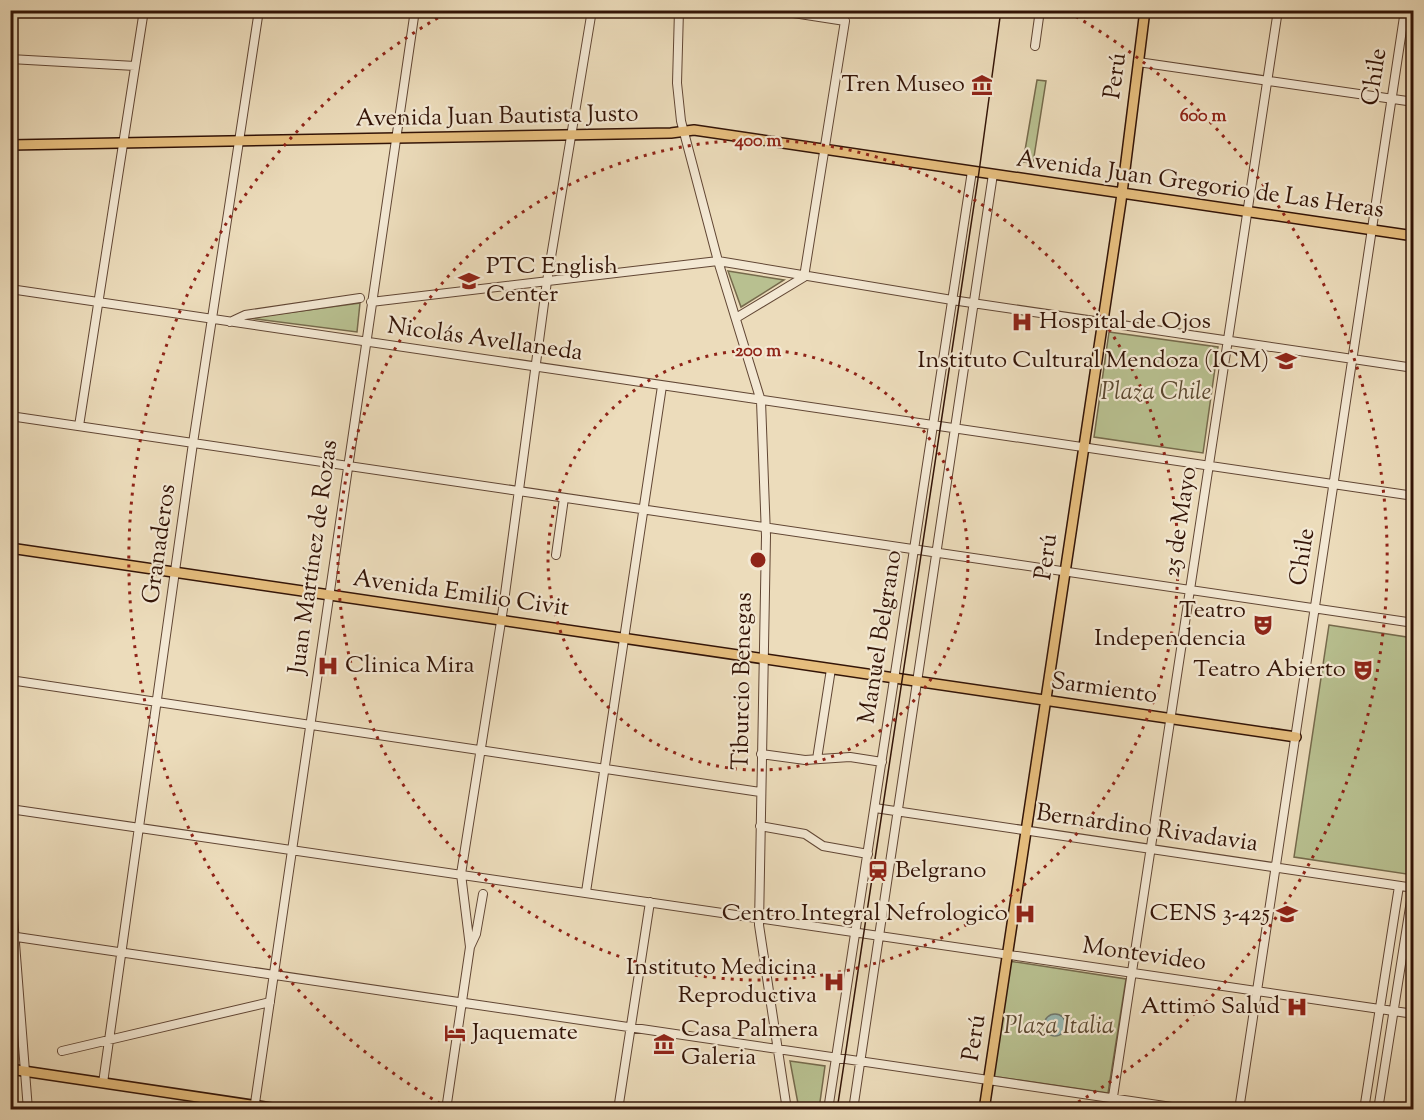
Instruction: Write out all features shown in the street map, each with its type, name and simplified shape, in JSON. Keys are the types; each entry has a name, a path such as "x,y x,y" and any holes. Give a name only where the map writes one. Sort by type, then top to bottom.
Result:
{"main road":[{"name":"Perú","path":"984,1110 1121,193 1145,10"},
{"name":"Avenida Juan Bautista Justo","path":"10,146 671,133 694,130 977,172"},
{"name":"Avenida Juan Gregorio de Las Heras","path":"977,172 1413,236"},
{"name":"Avenida Emilio Civit","path":"10,548 906,680"},
{"name":"Sarmiento","path":"906,680 1296,737"},
{"path":"10,1069 285,1110"}],"street":[{"path":"79,426 144,10"},
{"name":"Granaderos","path":"103,1083 193,443 259,10"},
{"name":"Juan Martínez de Rozas","path":"254,1107 415,10"},
{"path":"446,1110 470,947 461,874 501,620 547,280 592,10"},
{"name":"Tiburcio Benegas","path":"679,10 677,91 683,130 718,261 761,401 765,527 759,918 787,1110"},
{"path":"736,318 796,283 805,275 845,21 774,10"},
{"path":"1035,46 1040,10"},
{"name":"25 de Mayo","path":"1111,1110 1278,10"},
{"name":"Chile","path":"1239,1110 1405,10"},
{"path":"10,59 135,66"},
{"path":"1138,62 1413,102"},
{"name":"Manuel Belgrano","path":"828,1110 952,300 977,172"},
{"name":"Manuel Belgrano","path":"853,1110 881,936 993,174"},
{"path":"371,302 718,261 952,300 1413,368"},
{"name":"Nicolás Avellaneda","path":"10,289 1413,496"},
{"path":"228,322 246,315 360,298"},
{"path":"246,315 241,320 246,324"},
{"path":"586,892 662,387"},
{"path":"10,416 1413,623"},
{"path":"556,555 564,498"},
{"path":"817,759 831,669"},
{"path":"10,680 760,792"},
{"path":"761,754 792,759 850,757 882,762"},
{"name":"Bernardino Rivadavia","path":"875,808 1413,888"},
{"name":"Montevideo","path":"10,809 1413,1014"},
{"path":"760,826 805,834 822,846 868,854"},
{"path":"10,879 28,1110"},
{"path":"1364,1110 1399,886"},
{"path":"1378,1110 1413,888"},
{"path":"470,947 476,934 483,894"},
{"path":"618,1110 650,902"},
{"path":"13,936 630,1025 1192,1110"},
{"path":"62,1051 270,1002"}],"green space":[{"path":"1037,80 1046,81 1033,163 1023,162"},
{"path":"728,271 784,280 741,307"},
{"path":"360,303 357,332 249,318"},
{"name":"Plaza Chile","path":"1109,332 1218,347 1203,453 1094,437"},
{"path":"1329,625 1413,638 1413,875 1294,857"},
{"name":"Plaza Italia","path":"1009,961 1126,979 1108,1093 991,1076"},
{"path":"790,1061 825,1066 819,1109 799,1109"}],"water":[{"path":"1055,1014 1063,1017 1066,1025 1063,1033 1055,1036 1047,1033 1044,1025 1047,1017"}],"tram line":[{"path":"837,1110 979,172 1001,10"}],"place":[{"name":"Tren Museo","path":"982,85"},
{"name":"PTC English Center","path":"469,281"},
{"name":"Hospital de Ojos","path":"1022,322"},
{"name":"Instituto Cultural Mendoza (ICM)","path":"1286,361"},
{"name":"Teatro Independencia","path":"1263,625"},
{"name":"Clinica Mira","path":"328,666"},
{"name":"Teatro Abierto","path":"1363,670"},
{"name":"Belgrano","path":"878,871"},
{"name":"Centro Integral Nefrologico","path":"1025,914"},
{"name":"CENS 3-425","path":"1287,914"},
{"name":"Instituto Medicina Reproductiva","path":"834,982"},
{"name":"Attimo Salud","path":"1297,1007"},
{"name":"Jaquemate","path":"455,1033"},
{"name":"Casa Palmera Galeria","path":"664,1044"}]}
